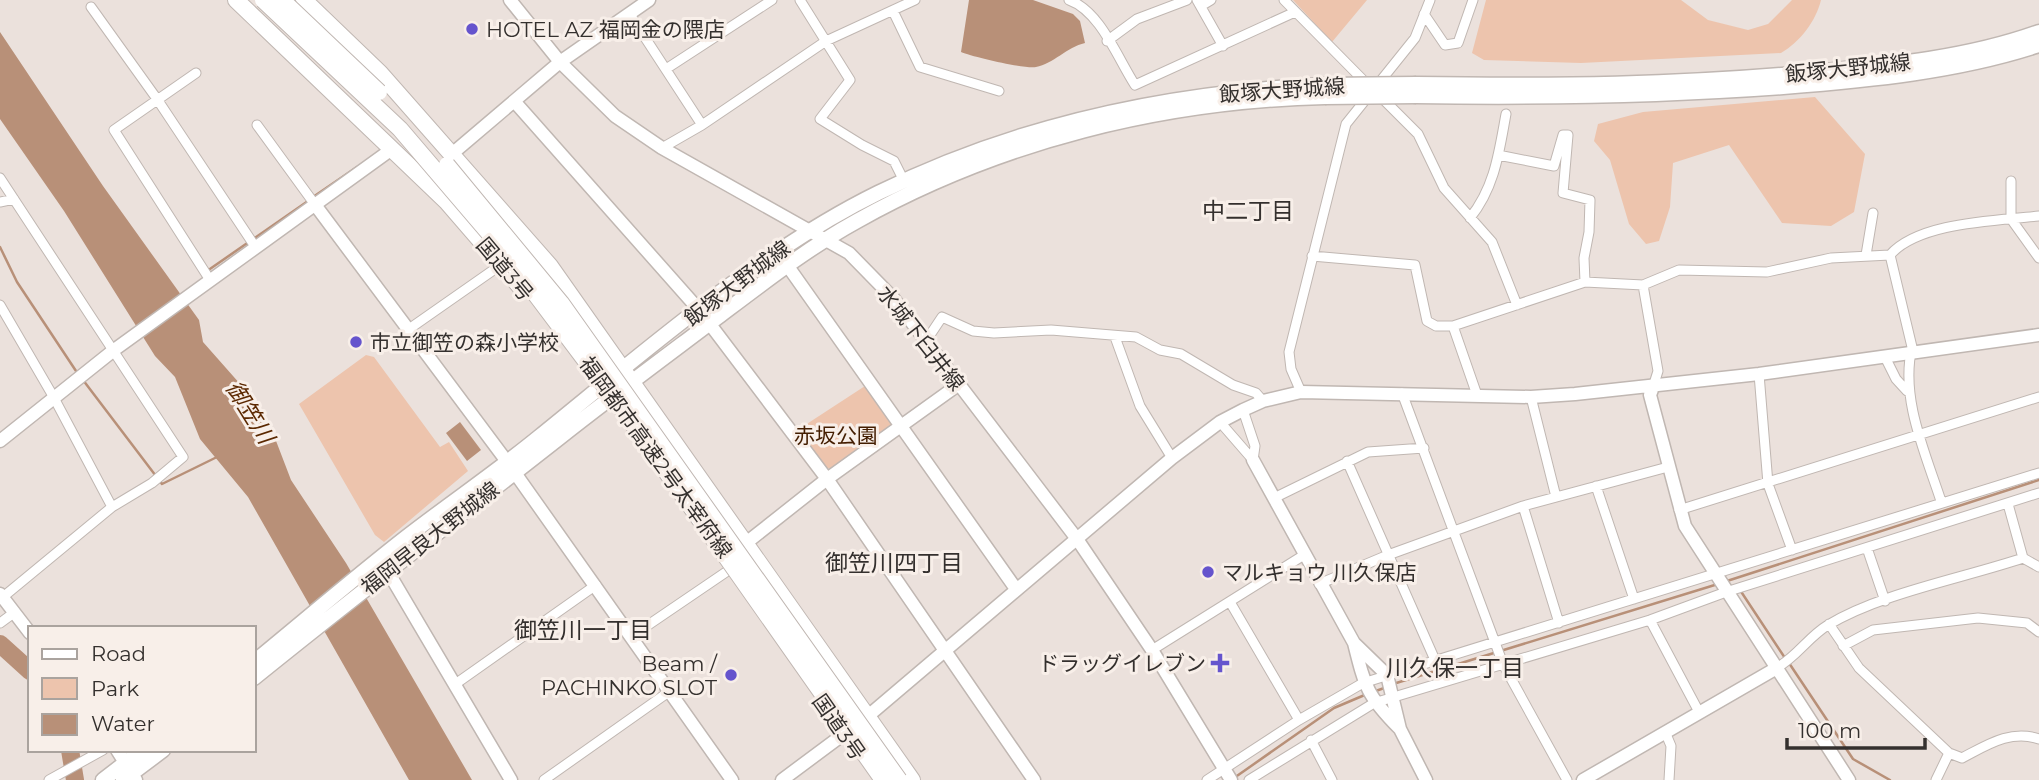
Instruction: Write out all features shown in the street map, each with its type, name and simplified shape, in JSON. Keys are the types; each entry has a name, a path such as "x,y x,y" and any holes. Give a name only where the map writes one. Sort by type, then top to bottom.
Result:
{"highway":[{"name":"国道3号","path":"236,0 447,202 502,264 603,395 876,780"},
{"path":"247,0 386,124 424,167 447,202"},
{"name":"福岡都市高速2号太宰府線","path":"263,0 400,129 494,239 625,414 883,780"},
{"name":"福岡都市高速2号太宰府線","path":"282,0 409,122 561,303 899,780"},
{"name":"国道3号","path":"304,0 380,73 550,266 912,780"}],"main road":[{"name":"飯塚大野城線","path":"603,395 700,311 806,232 904,181 986,148 1107,113 1221,93 1640,85 1757,78 1911,63 1965,53 2039,32"},
{"name":"飯塚大野城線","path":"1416,90 1620,96 1839,82 1960,65 2039,45"},
{"name":"飯塚大野城線","path":"627,376 710,323 824,241 902,196 1037,143 1159,113 1325,91"},
{"name":"福岡早良大野城線","path":"256,676 292,640 603,395"},
{"name":"福岡早良大野城線","path":"256,661 292,640 387,570 411,544"},
{"path":"129,774 141,752"},
{"path":"103,780 129,774 160,752"}],"street":[{"name":"水城下臼井線","path":"510,0 560,62 615,116 662,148 806,232 849,253 894,299 1077,539 1152,650 1227,774"},
{"path":"453,153 560,62 649,0"},
{"path":"666,69 772,0"},
{"path":"800,0 850,80 820,119 894,161 904,181"},
{"path":"662,148 702,125 827,41 915,0"},
{"path":"1069,0 1084,5 1096,18 1135,85 1295,12"},
{"path":"1107,41 1137,19 1187,0"},
{"path":"1211,0 1199,3 1223,46"},
{"path":"1284,0 1418,134 1444,188 1492,242 1517,305"},
{"path":"1301,392 1291,369 1289,352 1346,124 1415,38 1430,0"},
{"path":"1424,14 1445,45 1452,46 1458,43 1473,0"},
{"path":"91,7 158,99 256,248"},
{"path":"893,11 919,66 999,91"},
{"path":"629,13 702,125"},
{"path":"196,72 114,130 208,281"},
{"path":"514,101 710,323 827,479 1034,780"},
{"path":"1470,218 1486,198 1499,155 1506,114"},
{"path":"257,125 596,585 732,780"},
{"path":"1499,155 1554,166 1559,143 1563,135 1568,135 1563,193 1590,200 1589,232 1584,258 1585,282"},
{"path":"0,441 53,396 126,341 392,149"},
{"path":"0,178 183,457 152,483 112,507 2,595 28,630"},
{"path":"2011,181 2011,219 2039,258"},
{"path":"0,202 14,200"},
{"path":"1866,255 1873,214"},
{"path":"1312,256 1415,265 1427,321 1436,326 1453,326 1585,282 1643,285 1679,270 1768,272 1831,258 1890,255 1902,242 1928,232 2039,216"},
{"path":"1890,255 1912,347 1907,391 1941,501"},
{"path":"409,329 502,264"},
{"path":"788,265 1016,589"},
{"path":"1643,285 1658,371 1650,395 1685,526 1850,780"},
{"path":"0,305 53,396 112,507"},
{"path":"926,341 942,317 973,331 994,333 1051,330 1136,337 1160,350 1181,354 1233,385 1256,393 1263,401"},
{"path":"1453,326 1477,395"},
{"path":"782,780 845,735 1172,458 1220,422 1263,401 1301,392 1531,397 1653,387 1911,355 2039,335"},
{"path":"1115,337 1140,406 1172,458"},
{"path":"1885,358 1895,379 1907,391"},
{"path":"1759,374 1768,484 1792,550"},
{"path":"746,542 827,479 958,384"},
{"path":"1402,393 1503,663 1567,780"},
{"path":"1531,397 1556,497"},
{"path":"1679,510 2039,397"},
{"path":"1242,410 1255,446 1253,460"},
{"path":"1220,422 1253,460 1319,584 1354,643 1387,675 1400,729 1426,780"},
{"path":"1274,498 1368,452 1424,448"},
{"path":"1347,461 1435,660"},
{"path":"1319,584 1388,555 1523,506 1668,467"},
{"path":"1207,780 1227,774 1299,720 1363,683 1922,511 1941,501 1965,498 2039,472"},
{"path":"1596,486 1634,599"},
{"path":"1249,780 1374,703 1650,620 1726,592 2039,493"},
{"path":"2008,504 2023,558 2039,567"},
{"path":"1523,506 1559,623"},
{"path":"1867,548 1885,601"},
{"path":"1152,650 1304,555"},
{"path":"1583,780 1794,658 1829,624 1885,601 2023,558"},
{"path":"387,570 511,780"},
{"path":"632,636 729,570"},
{"path":"454,685 596,585"},
{"path":"1230,602 1299,720"},
{"path":"0,623 15,612"},
{"path":"1843,646 1881,628 1978,618 2027,623 2039,632"},
{"path":"1650,620 1699,712"},
{"path":"1829,624 1859,668 1948,753 1962,758 2006,737 2025,733 2039,739"},
{"path":"1354,643 1363,683 1374,703 1400,729"},
{"path":"544,780 670,691"},
{"path":"1666,734 1671,746 1669,780"},
{"path":"1311,740 1332,780"},
{"path":"49,780 99,752"},
{"path":"118,752 129,774"},
{"path":"1936,780 1948,753"}],"green space":[{"path":"1293,0 1367,0 1332,42"},
{"path":"1486,0 1681,0 1708,20 1748,30 1768,24 1792,0 1821,0 1806,30 1795,43 1781,53 1581,63 1484,60 1472,53"},
{"path":"1815,97 1865,154 1854,212 1831,226 1782,223 1729,145 1673,163 1670,207 1659,241 1646,244 1629,224 1610,160 1594,141 1598,124 1643,112"},
{"path":"366,355 374,357 440,447 449,442 468,471 384,542 375,535 299,404"},
{"name":"赤坂公園","path":"865,386 892,421 891,429 832,469 822,467 796,431"}],"water":[{"path":"969,0 1033,0 1073,14 1080,21 1085,43 1036,67 998,62 961,52"},
{"name":"御笠川","path":"0,32 103,186 199,320 203,342 256,402 273,433 291,480 346,563 472,780 409,780 248,497 200,439 175,377 155,356 64,211 0,119"},
{"path":"460,422 481,450 467,461 446,433"}],"waterway":[{"path":"313,197 357,167"},
{"path":"207,271 308,201"},
{"path":"0,247 17,282 78,374"},
{"path":"83,380 162,484 217,457"},
{"path":"1727,581 2039,480"},
{"path":"1393,684 1718,584"},
{"path":"1740,590 1785,658"},
{"path":"0,644 28,669"},
{"path":"1789,663 1853,759 1890,780"},
{"path":"1373,692 1387,687"},
{"path":"1234,778 1334,708 1367,694"},
{"path":"70,752 75,780"}],"place":[{"name":"HOTEL AZ 福岡金の隈店","path":"472,29"},
{"name":"市立御笠の森小学校","path":"356,342"},
{"name":"マルキョウ 川久保店","path":"1208,572"},
{"name":"ドラッグイレブン","path":"1220,663"},
{"name":"Beam / PACHINKO SLOT","path":"731,675"}],"district":[{"name":"中二丁目","path":"1248,211"},
{"name":"御笠川四丁目","path":"894,563"},
{"name":"御笠川一丁目","path":"583,630"},
{"name":"川久保一丁目","path":"1455,668"}]}
